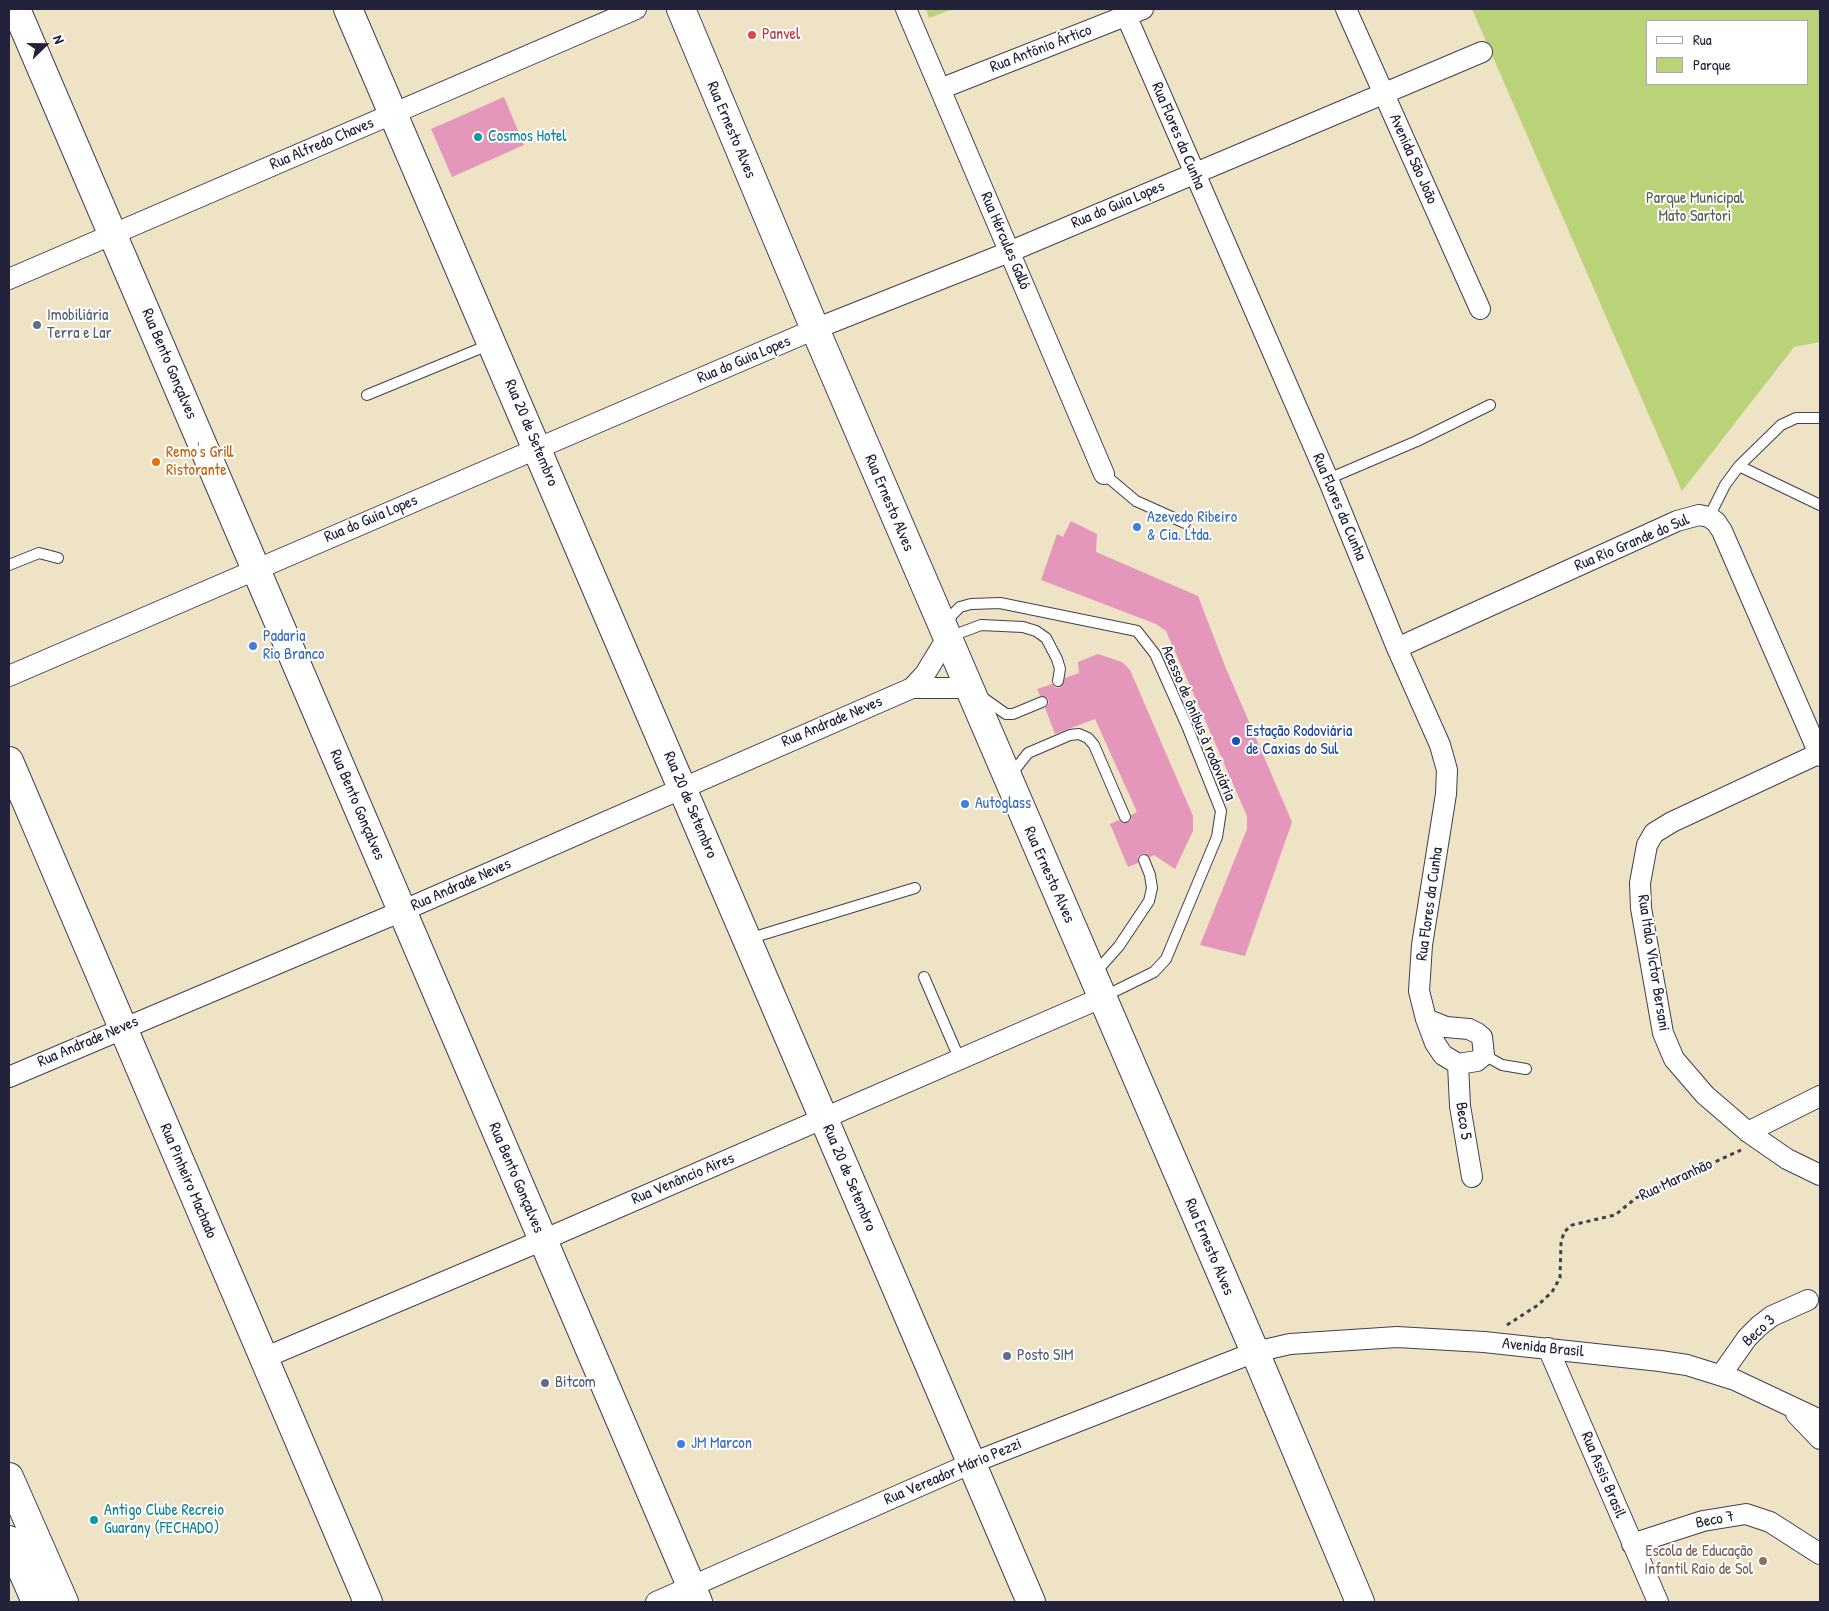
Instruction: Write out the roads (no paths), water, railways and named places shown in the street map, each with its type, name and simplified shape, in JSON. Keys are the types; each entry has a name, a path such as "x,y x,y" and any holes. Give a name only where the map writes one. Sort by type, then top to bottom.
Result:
{"street":[{"name":"Rua Bento Gonçalves","path":"16,9 694,1595"},
{"name":"Rua 20 de Setembro","path":"348,9 1031,1602"},
{"name":"Rua Alfredo Chaves","path":"9,279 636,9"},
{"name":"Rua Ernesto Alves","path":"681,9 815,329 1255,1352 1360,1602"},
{"name":"Rua Hércules Galló","path":"906,9 1104,474"},
{"name":"Avenida São João","path":"1346,9 1480,310"},
{"name":"Rua Antônio Ártico","path":"940,89 1135,12"},
{"name":"Rua Flores da Cunha","path":"1135,12 1194,174 1328,479 1397,648 1440,745 1447,770 1446,794 1422,945 1420,991 1426,1019 1435,1043 1443,1055 1458,1064"},
{"name":"Rua do Guia Lopes","path":"9,676 256,568 815,329 1009,252 1383,92 1482,52"},
{"name":"Rua Rio Grande do Sul","path":"1397,648 1677,521 1699,515 1709,517 1716,522 1722,531 1820,754"},
{"name":"Rua Andrade Neves","path":"9,1077 123,1027 402,911 912,688 926,674 947,638"},
{"name":"Rua Andrade Neves","path":"912,688 969,688"},
{"name":"Rua Italo Victor Bersani","path":"1820,754 1672,822 1654,833 1647,845 1642,863 1640,883 1641,908 1662,1033 1674,1059 1688,1078 1754,1137 1820,1176"},
{"name":"Rua Pinheiro Machado","path":"9,761 368,1602"},
{"name":"Rua Venâncio Aires","path":"264,1358 543,1240 959,1058 1097,987"},
{"path":"1426,1019 1446,1027 1469,1029 1482,1037 1484,1055 1477,1062 1458,1064"},
{"name":"Beco 5","path":"1458,1064 1460,1106 1472,1177"},
{"path":"1754,1137 1820,1096"},
{"name":"Beco 3","path":"1721,1376 1747,1338 1759,1326 1786,1309 1808,1300"},
{"name":"Avenida Brasil","path":"1255,1352 1290,1344 1397,1337 1484,1342 1660,1361 1687,1365 1721,1376 1820,1420"},
{"name":"Rua Assis Brasil","path":"1548,1348 1658,1602"},
{"name":"Rua Vereador Mário Pezzi","path":"656,1602 694,1595 972,1463 1255,1352"},
{"path":"1787,1404 1820,1439"},
{"path":"9,1477 23,1552 36,1602"},
{"name":"Beco 7","path":"1632,1544 1703,1521 1746,1514 1770,1522 1820,1554"},
{"path":"23,1552 64,1602"}],"lane":[{"path":"367,395 492,344"},
{"path":"1328,479 1417,441 1490,405"},
{"path":"1709,517 1725,485 1739,466 1781,425 1796,418 1820,418"},
{"path":"1739,466 1820,505"},
{"path":"1104,474 1136,501 1185,523"},
{"path":"9,565 39,553 58,558"},
{"name":"Acesso de ônibus à rodoviária","path":"947,638 948,622 952,615 960,607 972,604 1000,603 1137,631 1155,654 1187,726 1221,810 1217,837 1166,959 1154,972 1097,987"},
{"path":"947,638 981,625 1023,627 1036,631 1046,638 1057,659 1060,669 1058,681"},
{"path":"969,688 1006,714 1013,714 1042,702"},
{"path":"1007,779 1028,753 1070,735 1079,734 1088,738 1094,745 1125,817"},
{"path":"1097,987 1119,946 1149,901 1152,888 1150,875 1144,860"},
{"path":"747,939 915,888"},
{"path":"924,976 959,1058"},
{"path":"1484,1055 1502,1065 1526,1068"}],"place":[{"name":"Panvel","path":"752,35"},
{"name":"Cosmos Hotel","path":"478,137"},
{"name":"Imobiliária Terra e Lar","path":"37,325"},
{"name":"Remo's Grill Ristorante","path":"156,462"},
{"name":"Azevedo Ribeiro & Cia. Ltda.","path":"1137,527"},
{"name":"Padaria Rio Branco","path":"253,646"},
{"name":"Estação Rodoviária de Caxias do Sul","path":"1236,741"},
{"name":"Autoglass","path":"965,804"},
{"name":"Posto SIM","path":"1007,1356"},
{"name":"Bitcom","path":"545,1383"},
{"name":"JM Marcon","path":"681,1444"},
{"name":"Antigo Clube Recreio Guarany (FECHADO)","path":"94,1520"},
{"name":"Escola de Educação Infantil Raio de Sol","path":"1763,1561"}],"park label":[{"name":"Parque Municipal Mato Sartori","path":"1695,208"}]}
